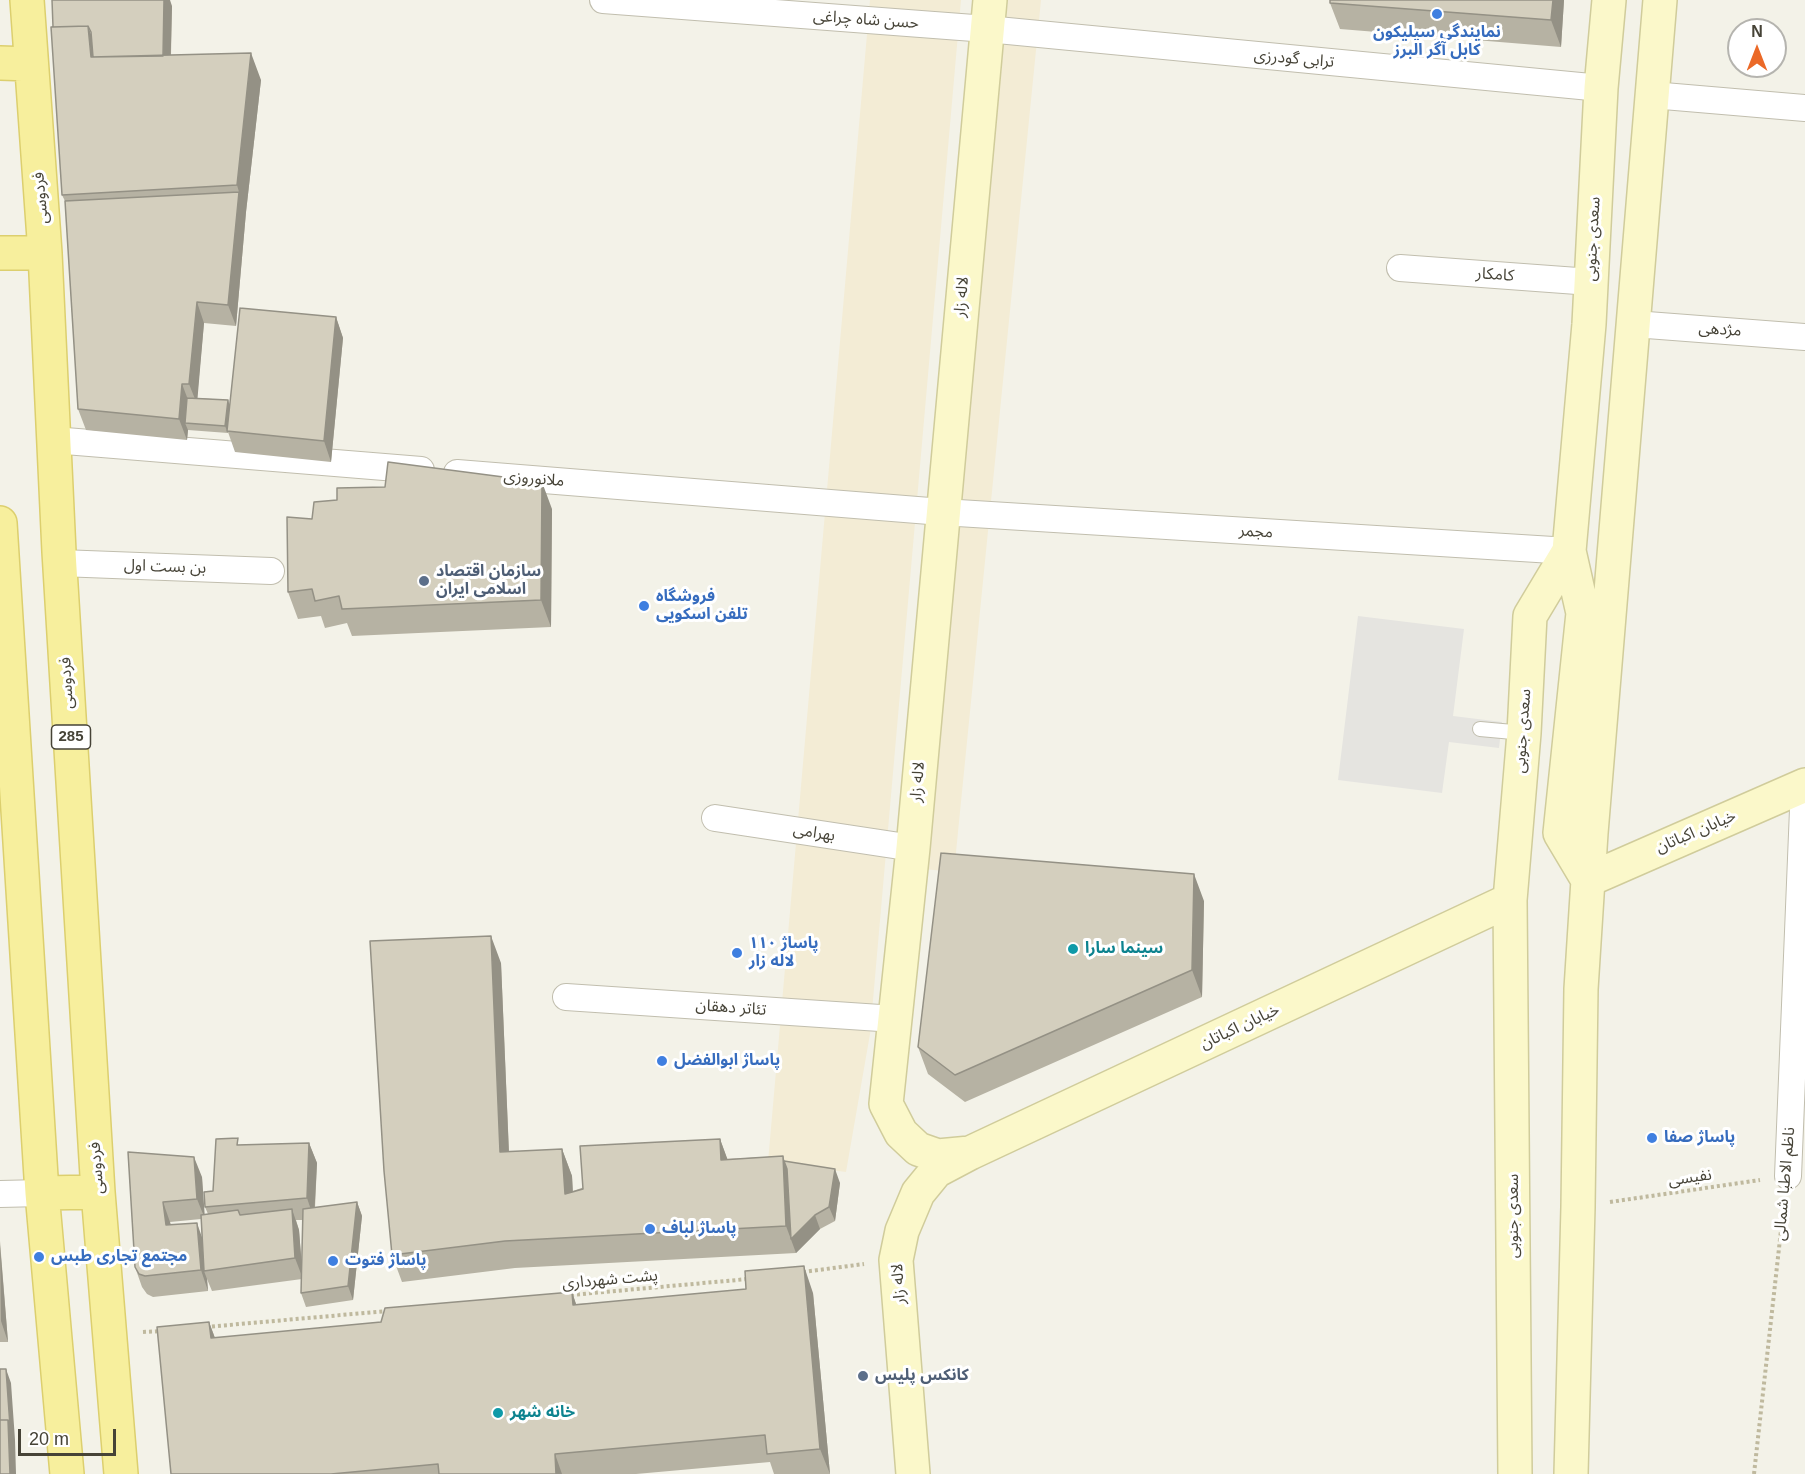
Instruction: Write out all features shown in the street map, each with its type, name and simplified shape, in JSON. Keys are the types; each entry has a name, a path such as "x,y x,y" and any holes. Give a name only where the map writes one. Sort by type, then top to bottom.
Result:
{"main road":[{"name":"فردوسی","path":"27,0 15,64 45,252 53,440 98,1192 121,1474"},
{"name":"سعدی جنوبی","path":"1515,1474 1510,900 1524,733 1530,616 1569,551 1589,324 1601,88 1609,0"},
{"path":"1571,1474 1581,989 1598,871 1637,324 1657,95 1660,0"},
{"name":"لاله زار","path":"970,1153 938,1156 918,1149 901,1132 886,1104 913,848 988,15"},
{"path":"0,252 45,252"},
{"path":"0,523 42,1193 67,1474"},
{"path":"1569,551 1583,613 1560,833 1598,871"},
{"name":"خیابان اکباتان","path":"1598,871 1804,785"},
{"name":"خیابان اکباتان","path":"970,1153 1510,900"},
{"name":"لاله زار","path":"913,1474 896,1260 903,1231 918,1193 936,1171 970,1153"},
{"path":"42,1193 98,1192"}],"street":[{"name":"حسن شاه چراغی","path":"603,0 988,15"},
{"name":"ترابی گودرزی","path":"988,15 1601,88"},
{"path":"1657,95 1805,108"},
{"name":"کامکار","path":"1400,268 1591,282"},
{"name":"مژدهی","path":"1637,324 1805,337"},
{"name":"ملانوروزی","path":"53,440 942,512"},
{"name":"مجمر","path":"942,512 1569,551"},
{"name":"بن بست اول","path":"60,563 271,571"},
{"name":"ناظم الاطبا شمالی","path":"1788,1176 1804,785"},
{"name":"بهرامی","path":"715,818 913,848"},
{"name":"تئاتر دهقان","path":"566,997 895,1019"},
{"path":"0,1194 42,1193"}],"lane":[{"path":"1657,95 1670,0"},
{"path":"1610,777 1637,324"},
{"path":"1480,729 1524,733"}],"path":[{"name":"نفیسی","path":"1578,1207 1788,1176"},
{"name":"ناظم الاطبا شمالی","path":"1754,1474 1788,1176"},
{"path":"802,1272 896,1260"},
{"name":"پشت شهرداری","path":"570,1295 757,1278"},
{"path":"204,1327 393,1311"},
{"path":"110,1335 169,1330"}],"shaded area":[{"path":"870,0 961,0 870,1034 846,1172 768,1162"},
{"path":"1008,0 1041,0 954,872 924,869"},
{"path":"1358,616 1464,629 1453,716 1502,722 1499,748 1449,742 1442,793 1338,780"}],"building":[{"path":"52,0 164,0 163,56 93,57 91,32 88,26 53,27"},
{"path":"1330,0 1553,0 1551,20 1330,3"},
{"path":"88,26 91,57 251,53 237,185 62,195 51,27"},
{"path":"239,192 228,305 197,302 189,384 182,384 179,419 78,409 65,201"},
{"path":"240,308 336,317 324,441 227,431"},
{"path":"187,398 228,400 225,426 185,423"},
{"name":"سازمان اقتصاد اسلامی ایران","path":"388,462 542,482 541,600 342,609 339,596 315,601 312,589 288,592 287,517 312,519 314,502 337,500 337,488 385,487"},
{"name":"سینما سارا","path":"941,853 1194,874 1192,970 955,1075 918,1047"},
{"path":"491,936 500,1152 562,1149 565,1194 583,1189 580,1146 720,1139 721,1160 783,1156 786,1226 505,1241 392,1255 384,1171 370,941"},
{"path":"238,1138 237,1145 309,1143 307,1198 205,1207 204,1192 213,1191 216,1139"},
{"path":"128,1152 194,1157 197,1199 163,1202 166,1225 197,1223 201,1270 145,1276 139,1274 135,1267"},
{"path":"784,1161 835,1169 829,1207 815,1215 791,1239 787,1169"},
{"path":"357,1202 348,1286 301,1293 303,1209"},
{"path":"292,1209 295,1258 204,1271 201,1215 238,1210 240,1215"},
{"name":"خانه شهر","path":"804,1266 820,1449 767,1454 765,1435 555,1454 556,1474 439,1474 438,1464 331,1474 171,1474 157,1327 209,1322 211,1338 381,1322 385,1308 572,1292 573,1305 746,1289 745,1271"},
{"path":"0,1369 6,1369 10,1426 8,1420 0,1420"},
{"path":"0,1420 8,1420 10,1474 0,1474"}],"place":[{"name":"نمایندگی سیلیکون کابل آگر البرز","path":"1437,14"},
{"name":"سازمان اقتصاد اسلامی ایران","path":"424,581"},
{"name":"فروشگاه تلفن اسکویی","path":"644,606"},
{"name":"سینما سارا","path":"1073,949"},
{"name":"پاساژ ۱۱۰ لاله زار","path":"737,953"},
{"name":"پاساژ ابوالفضل","path":"662,1061"},
{"name":"پاساژ صفا","path":"1652,1138"},
{"name":"پاساژ لباف","path":"650,1229"},
{"name":"مجتمع تجاری طبس","path":"39,1257"},
{"name":"پاساژ فتوت","path":"333,1261"},
{"name":"کانکس پلیس","path":"863,1376"},
{"name":"خانه شهر","path":"498,1413"}]}
